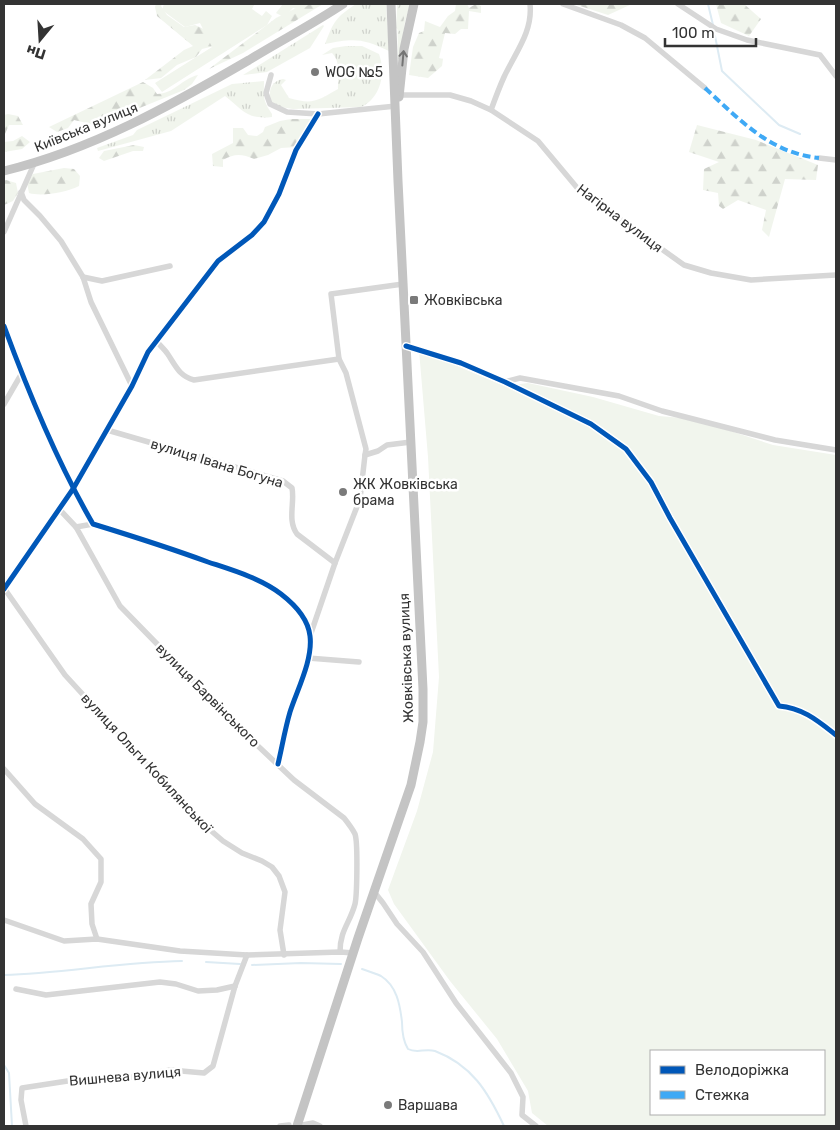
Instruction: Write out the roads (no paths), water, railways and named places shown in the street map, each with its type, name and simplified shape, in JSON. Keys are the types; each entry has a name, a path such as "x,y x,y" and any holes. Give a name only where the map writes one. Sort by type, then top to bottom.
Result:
{"highway":[{"name":"Київська вулиця","path":"4,171 34,164 106,136 176,102 343,4"},
{"name":"Жовківська вулиця","path":"295,1126 411,784 423,722 391,4"},
{"path":"396,106 400,95 404,49 414,4"}],"street":[{"path":"491,110 504,76 525,37 531,16 530,4"},
{"path":"563,4 621,25 645,38 705,88"},
{"path":"678,4 711,27 724,32 747,40 820,55 836,76"},
{"path":"271,75 266,93 270,104 286,112 318,114 396,106"},
{"name":"Нагірна вулиця","path":"400,95 450,95 471,101 491,110 538,141 579,190 684,265 711,273 751,280 836,275"},
{"path":"4,589 73,489 132,386 148,352 218,261 252,235 264,222 296,150 318,114"},
{"path":"819,158 836,160"},
{"path":"4,232 34,164"},
{"path":"21,192 24,200 61,241 84,277 91,302 132,386"},
{"path":"84,277 102,280 170,266"},
{"path":"278,764 289,714 308,658 310,636 335,562 360,499 366,449 346,373 339,359 331,294 403,284"},
{"path":"4,326 22,373 73,489 93,524"},
{"path":"156,341 166,352 178,372 185,378 194,380 339,359"},
{"path":"406,346 461,364 505,382 591,424 626,449 651,482 674,526 779,706 796,708 806,713 836,735"},
{"path":"4,404 22,373"},
{"path":"505,382 520,378 619,396 662,411 775,440 836,450"},
{"name":"вулиця Івана Богуна","path":"107,430 283,481 292,488 294,495 293,528 297,534 335,562"},
{"path":"365,455 388,445 411,442"},
{"name":"вулиця Барвінського","path":"60,510 76,527 120,606 241,730 294,780 344,818 356,836 358,852 356,902 340,939 340,952"},
{"path":"76,527 93,524 205,560 264,583 280,593 301,613 307,624 310,636"},
{"name":"вулиця Ольги Кобилянської","path":"4,589 65,675 195,817 223,841 242,853 272,867 279,876 285,892 280,930 284,954"},
{"path":"308,658 360,662"},
{"path":"4,769 35,804 83,839 102,859 101,882 91,904 92,924 97,939"},
{"path":"375,894 397,924 423,952 456,1003 511,1073 523,1097 522,1115 536,1126"},
{"path":"4,920 64,941 97,939 180,951 247,955 354,952"},
{"path":"16,989 46,995 160,982 176,984 198,991 218,990 235,986 247,955"},
{"name":"Вишнева вулиця","path":"26,1126 21,1100 22,1088 87,1078 116,1080 170,1070 204,1073 213,1066 235,986"},
{"path":"280,1126 313,1123 320,1126"}],"waterway":[{"path":"708,4 713,25"},
{"path":"715,36 722,71 779,125 800,134"},
{"path":"4,975 137,963 182,961"},
{"path":"206,962 240,964"},
{"path":"252,965 341,964"},
{"path":"362,969 381,976 394,990 400,1009 404,1040 408,1049 435,1051 448,1057 469,1072 485,1091 504,1126"},
{"path":"4,1065 9,1073 12,1126"}],"place":[{"name":"WOG №5","path":"315,72"},
{"name":"Жовківська","path":"414,300"},
{"name":"ЖК Жовківська брама","path":"343,492"},
{"name":"Варшава","path":"388,1105"}]}
